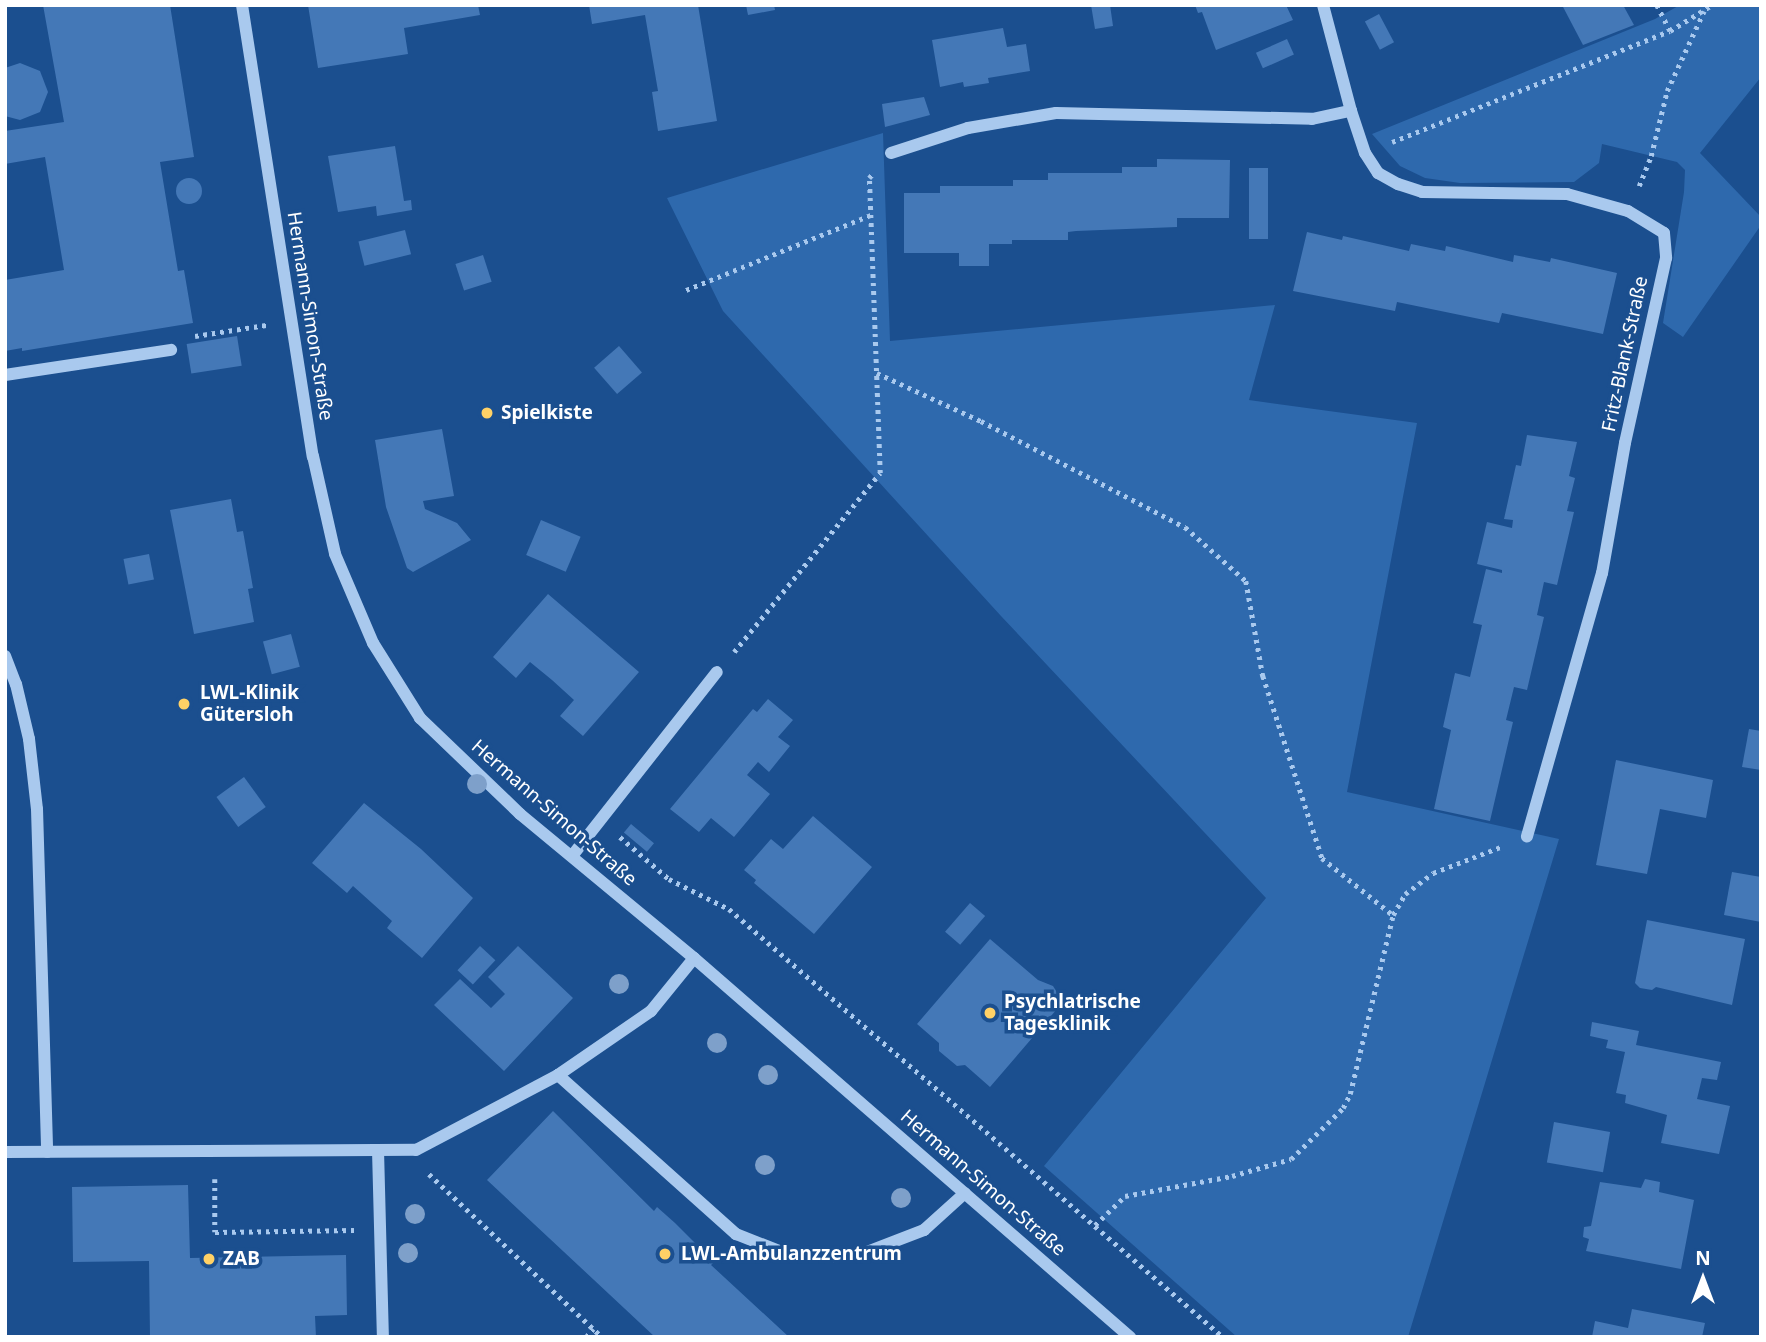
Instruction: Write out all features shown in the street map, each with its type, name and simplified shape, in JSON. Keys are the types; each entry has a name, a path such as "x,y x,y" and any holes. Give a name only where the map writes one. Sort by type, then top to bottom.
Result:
{"street":[{"name":"Hermann-Simon-Straße","path":"242,5 313,456 335,554 373,643 420,718 503,799 694,958 1130,1337"},
{"name":"Fritz-Blank-Straße","path":"1324,5 1351,111 1365,153 1378,173 1398,184 1422,192 1567,194 1628,211 1664,233 1666,258 1625,443 1602,573 1527,837"},
{"path":"891,153 968,128 1056,113 1312,119 1351,111"},
{"path":"5,375 171,350"},
{"path":"5,656 16,684 29,739 37,809 47,1152"},
{"path":"572,856 717,672"},
{"path":"5,1152 416,1150 558,1075 651,1011 694,958"},
{"path":"558,1075 736,1234 779,1251 825,1257 859,1255 924,1230 952,1209 965,1193"},
{"path":"378,1150 383,1337"}],"path":[{"path":"1657,5 1670,31"},
{"path":"1365,153 1670,31 1712,5"},
{"path":"1628,211 1651,156 1667,91 1705,10"},
{"path":"717,672 880,472 869,178 891,153"},
{"path":"686,290 871,215"},
{"path":"171,350 176,340 291,321"},
{"path":"877,373 981,421 1185,527 1246,581 1263,676 1322,858 1393,915"},
{"path":"600,821 669,879 729,909 1223,1337"},
{"path":"1095,1225 1125,1196 1232,1176 1291,1159 1343,1108 1350,1094 1393,915 1405,894 1433,873 1527,837"},
{"path":"214,1150 215,1232 380,1230"},
{"path":"416,1150 428,1174 602,1337"},
{"path":"586,1337 593,1329"}],"shaded area":[{"path":"1680,5 1761,5 1761,77 1700,153 1761,217 1761,225 1683,337 1663,323 1684,192 1685,170 1677,162 1602,144 1599,163 1574,182 1460,183 1425,178 1400,166 1372,134 1655,19"},
{"path":"883,133 890,341 1275,305 1249,400 1417,423 1347,792 1559,839 1408,1337 1237,1337 1044,1166 1266,898 1001,616 723,311 667,198"}],"building":[{"path":"43,5 170,5 194,157 160,162 178,271 184,270 193,323 22,351 22,348 5,351 5,280 64,270 45,157 5,164 5,131 64,122"},
{"path":"308,5 478,5 480,15 404,28 408,54 318,68"},
{"path":"589,5 698,5 717,121 658,131 652,92 658,91 645,15 592,24"},
{"path":"746,5 774,5 775,10 748,15"},
{"path":"1091,5 1110,5 1113,26 1095,29"},
{"path":"1195,5 1286,5 1293,20 1216,50 1202,12 1198,13"},
{"path":"1562,5 1623,5 1634,25 1583,45"},
{"path":"1379,14 1394,42 1380,50 1365,22"},
{"path":"1003,28 1007,47 1026,44 1030,71 988,78 989,83 964,87 963,82 940,87 932,40"},
{"path":"1287,39 1294,55 1263,68 1256,53"},
{"path":"20,63 40,71 48,92 40,112 20,120 5,116 5,68"},
{"path":"924,97 930,115 885,127 882,104"},
{"path":"395,146 404,201 411,200 412,210 377,216 376,206 338,212 328,156"},
{"path":"1157,159 1230,160 1229,218 1177,218 1177,227 1076,231 1068,232 1068,240 1012,240 1012,244 989,244 989,266 959,266 959,253 904,253 904,193 940,193 940,186 1013,186 1013,180 1048,180 1048,173 1122,173 1122,167 1157,167"},
{"path":"1249,168 1268,168 1268,239 1249,239"},
{"path":"189,178 198,182 202,191 198,200 189,204 180,200 176,191 180,182"},
{"path":"405,230 411,254 364,266 358,242"},
{"path":"1307,232 1342,240 1343,236 1409,251 1411,244 1445,251 1446,246 1513,262 1514,255 1550,262 1551,258 1617,273 1603,334 1502,313 1499,323 1397,302 1395,311 1293,291"},
{"path":"483,255 492,282 464,291 455,264"},
{"path":"237,336 242,366 191,374 187,344"},
{"path":"619,346 642,372 617,394 594,368"},
{"path":"442,429 454,496 423,501 425,509 457,523 471,540 413,572 407,568 386,507 375,440"},
{"path":"1527,435 1577,442 1569,476 1575,478 1567,511 1574,512 1557,585 1544,582 1537,615 1544,617 1527,690 1514,687 1506,720 1513,722 1490,821 1434,809 1451,730 1443,727 1455,673 1470,677 1482,625 1473,623 1486,569 1502,573 1502,570 1477,564 1487,522 1512,528 1513,520 1504,519 1516,465 1521,466"},
{"path":"231,499 237,532 243,531 253,588 248,589 254,622 194,634 170,510"},
{"path":"541,520 581,537 566,572 526,555"},
{"path":"149,554 154,580 128,584 123,559"},
{"path":"548,594 639,672 583,736 560,716 574,700 552,680 530,662 516,678 493,657"},
{"path":"291,634 300,667 272,674 263,642"},
{"path":"768,699 793,720 778,737 790,746 769,772 758,762 747,775 770,794 734,837 711,818 699,832 670,809 753,709 757,712"},
{"path":"1749,729 1761,731 1761,770 1742,767"},
{"path":"1616,760 1713,780 1706,818 1660,809 1647,874 1596,865"},
{"path":"244,777 266,807 238,827 216,797"},
{"path":"364,803 421,849 473,898 422,958 387,928 392,921 353,886 347,893 312,863"},
{"path":"813,816 872,867 814,934 754,883 756,880 744,870 771,839 783,849"},
{"path":"631,824 654,843 647,852 624,832"},
{"path":"1732,872 1761,877 1761,922 1724,915"},
{"path":"970,903 985,916 960,945 945,932"},
{"path":"1647,920 1745,939 1732,1005 1656,987 1652,990 1640,988 1635,983"},
{"name":"Psychlatrische Tagesklinik","path":"990,939 1038,980 1053,986 1063,1002 990,1087 965,1065 957,1066 939,1051 939,1043 917,1024"},
{"path":"480,946 495,960 473,984 457,970"},
{"path":"518,946 573,998 504,1071 434,1005 460,979 491,1008 505,994 488,977"},
{"path":"1592,1022 1639,1031 1636,1045 1721,1062 1717,1080 1702,1078 1697,1099 1730,1106 1719,1154 1661,1143 1667,1115 1625,1103 1626,1095 1616,1093 1625,1052 1606,1048 1608,1040 1590,1036"},
{"path":"553,1111 654,1211 657,1207 675,1223 714,1262 711,1265 789,1337 655,1337 487,1180"},
{"path":"1554,1122 1610,1132 1603,1172 1547,1162"},
{"path":"1645,1179 1660,1182 1659,1192 1694,1200 1681,1269 1586,1251 1589,1239 1583,1237 1584,1227 1591,1226 1600,1182 1641,1188"},
{"name":"ZAB","path":"188,1185 190,1258 346,1255 347,1315 315,1316 316,1337 150,1337 149,1261 73,1262 72,1187"},
{"path":"1632,1309 1705,1323 1702,1337 1592,1337 1595,1321 1628,1328"}],"place":[{"name":"Spielkiste","path":"487,413"},
{"name":"LWL-Klinik Gütersloh","path":"184,704"},
{"name":"Psychlatrische Tagesklinik","path":"990,1013"},
{"name":"LWL-Ambulanzzentrum","path":"665,1254"},
{"name":"ZAB","path":"209,1259"}]}
